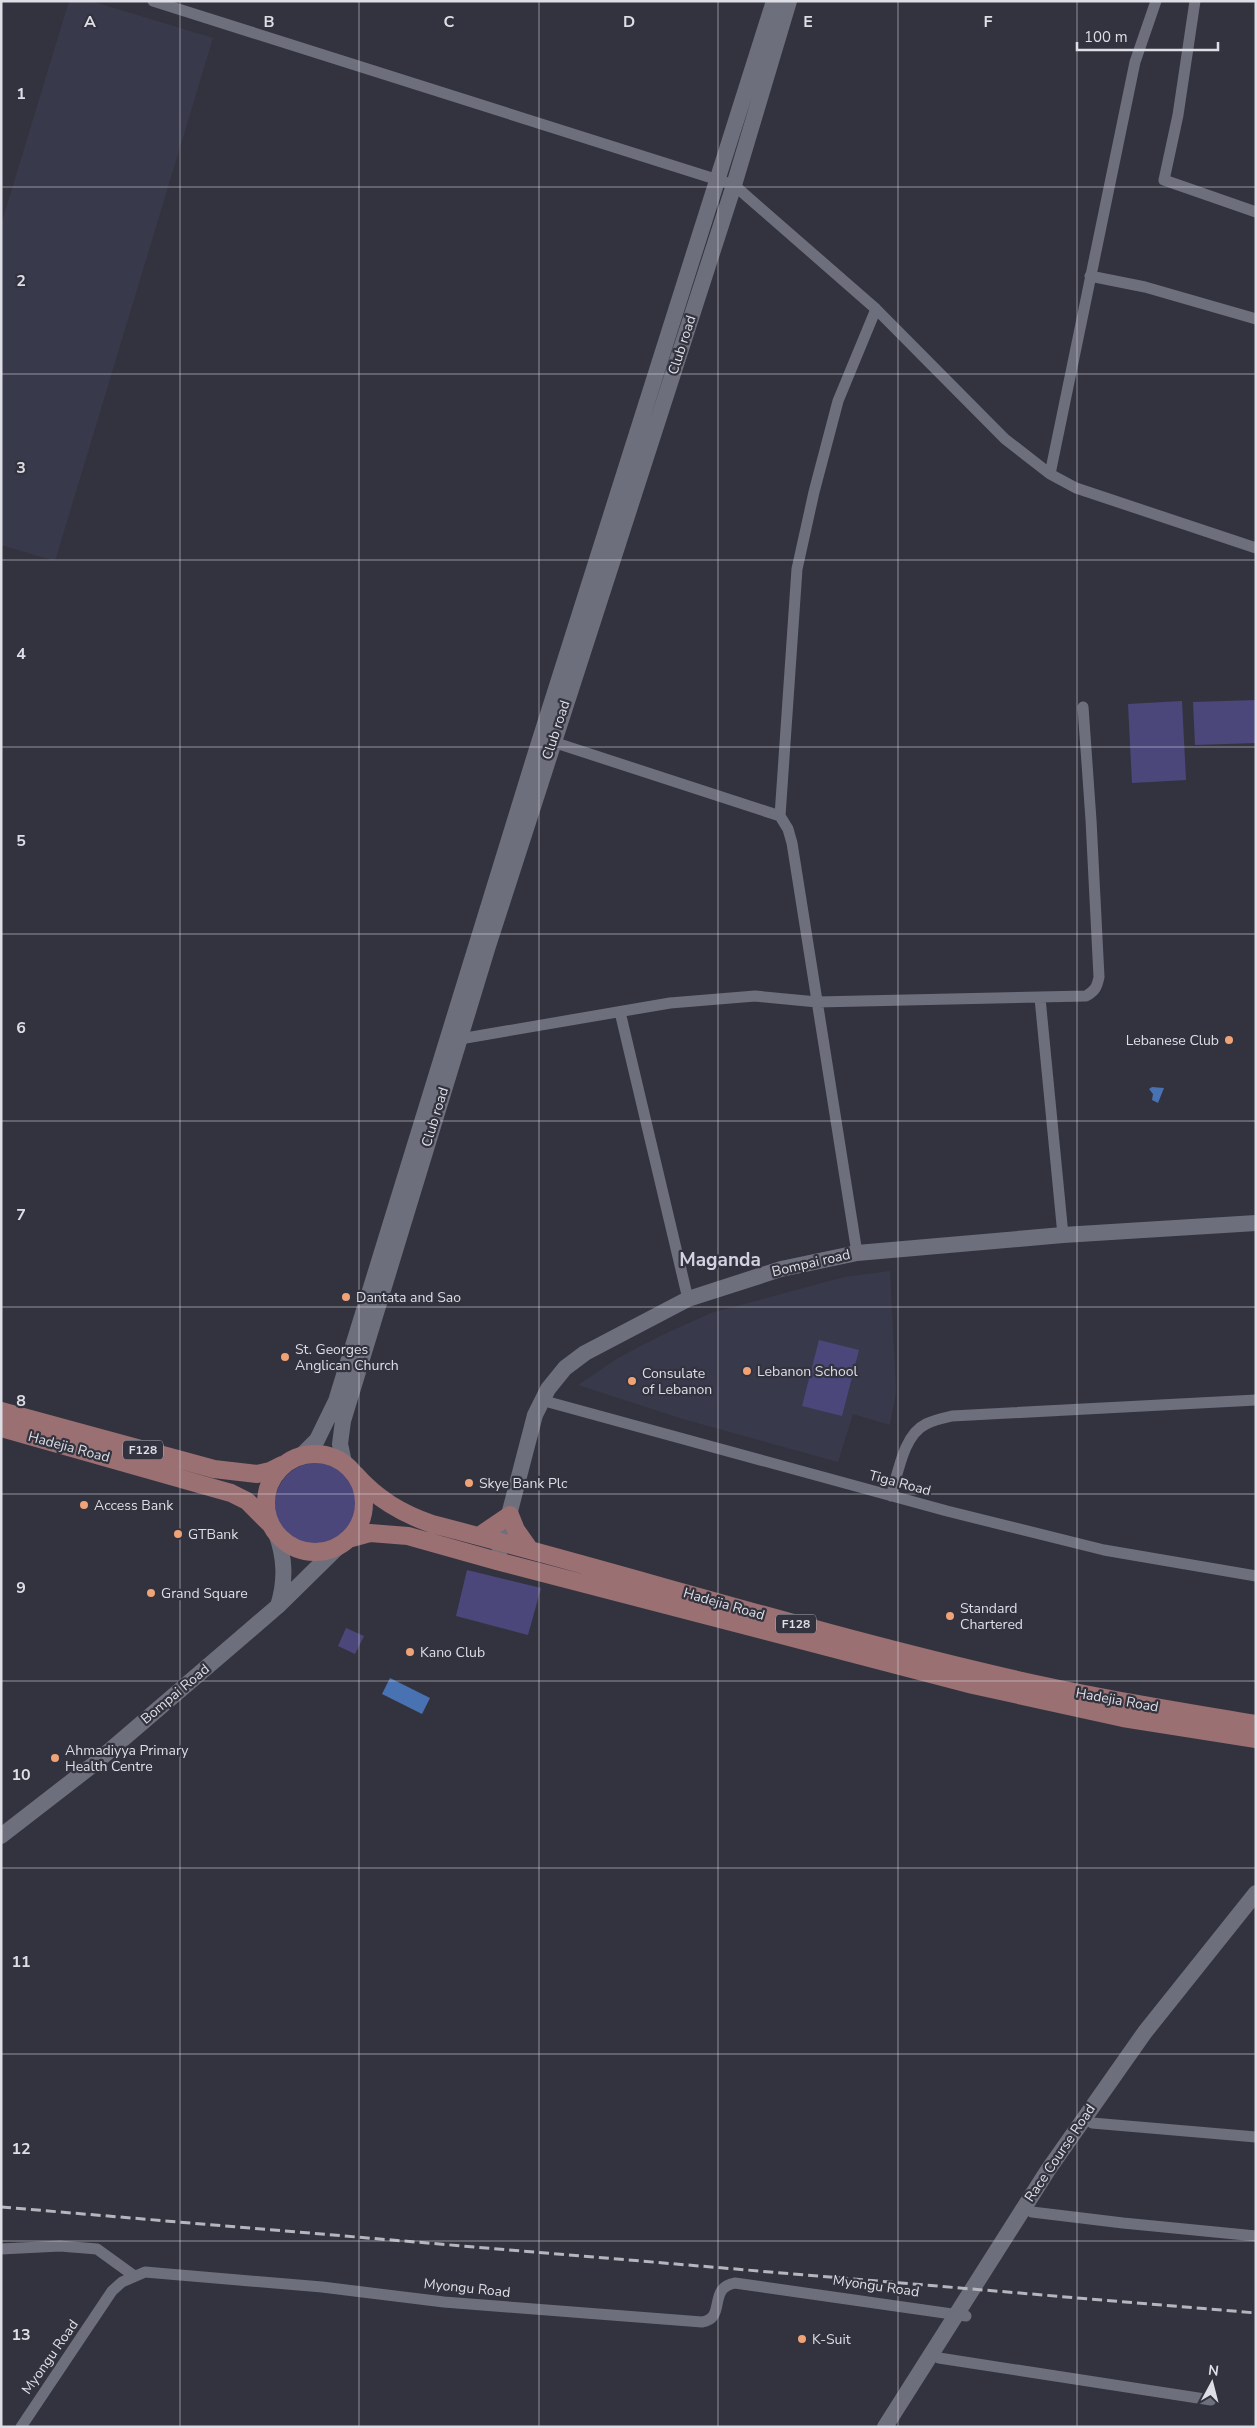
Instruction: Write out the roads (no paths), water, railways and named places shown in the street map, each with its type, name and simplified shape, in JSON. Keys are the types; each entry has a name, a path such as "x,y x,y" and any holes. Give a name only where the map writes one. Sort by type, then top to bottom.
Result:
{"main road":[{"path":"278,1606 285,1569 281,1548 266,1512 267,1492 275,1473 317,1440 336,1401 378,1285 546,750 716,179 774,1"},
{"name":"Club road","path":"349,1469 340,1444 342,1421 378,1285 460,1038 546,750 734,185 789,1"},
{"name":"Bompai road","path":"496,1561 503,1542 535,1415 541,1400 565,1368 585,1353 688,1300 782,1269 856,1253 1063,1235 1256,1223"},
{"name":"Hadejia Road","path":"1,1411 149,1452 238,1473 257,1474 270,1472 292,1460"},
{"name":"Hadejia Road","path":"1,1428 231,1493 247,1501 273,1529"},
{"name":"F128","path":"292,1460 312,1454 329,1456 349,1469"},
{"path":"344,1542 357,1528 363,1515 364,1501 362,1487 349,1469"},
{"name":"Hadejia Road","path":"349,1469 370,1492 406,1514 432,1524 503,1542 830,1634 984,1672 1103,1698 1256,1724"},
{"path":"479,1536 510,1515 516,1530 530,1550"},
{"name":"F128","path":"273,1529 289,1545 306,1551 323,1551 344,1542"},
{"name":"Hadejia Road","path":"344,1542 370,1533 388,1532 408,1536 496,1561 973,1685 1123,1718 1256,1739"},
{"name":"Bompai Road","path":"1,1836 94,1764 278,1606 344,1542"},
{"name":"Race Course Road","path":"895,2427 939,2358 1017,2216 1150,2025 1256,1893"},
{"name":"Race Course Road","path":"886,2427 1092,2123 1162,2025 1256,1903"}],"street":[{"path":"153,1 734,185 876,309 1005,438 1050,474 1076,488 1256,548"},
{"path":"1050,474 1136,62 1156,1"},
{"path":"1195,1 1178,115 1164,180 1256,212"},
{"path":"1090,276 1145,287 1256,320"},
{"path":"856,1253 792,843 788,829 780,816 797,569 814,492 838,401 876,309"},
{"path":"460,1038 670,1004 756,996 817,1002 1086,996 1098,986 1099,977 1083,707"},
{"path":"546,750 780,816"},
{"path":"1040,998 1063,1235"},
{"path":"620,1012 688,1300"},
{"name":"Tiga Road","path":"541,1400 891,1496 1104,1550 1256,1576"},
{"path":"891,1496 912,1436 925,1424 936,1420 952,1416 1256,1400"},
{"path":"1092,2123 1256,2137"},
{"path":"1032,2212 1123,2224 1256,2236"},
{"path":"1,2249 60,2246 97,2248 133,2275"},
{"name":"Myongu Road","path":"19,2426 112,2291 133,2275 145,2272 322,2287 454,2303 702,2322 714,2316 719,2292 723,2287 735,2283 962,2315"},
{"path":"939,2358 1210,2400"}],"water":[{"path":"1152,1087 1164,1088 1158,1103 1152,1100 1153,1094 1149,1089"},
{"path":"390,1678 430,1698 422,1714 382,1694"}],"railway":[{"path":"1,2207 1256,2313"}],"place":[{"name":"Lebanese Club","path":"1229,1040"},
{"name":"Dantata and Sao","path":"346,1297"},
{"name":"St. Georges Anglican Church","path":"285,1357"},
{"name":"Lebanon School","path":"747,1371"},
{"name":"Consulate of Lebanon","path":"632,1381"},
{"name":"Skye Bank Plc","path":"469,1483"},
{"name":"Access Bank","path":"84,1505"},
{"name":"GTBank","path":"178,1534"},
{"name":"Grand Square","path":"151,1593"},
{"name":"Standard Chartered","path":"950,1616"},
{"name":"Kano Club","path":"410,1652"},
{"name":"Ahmadiyya Primary Health Centre","path":"55,1758"},
{"name":"K-Suit","path":"802,2339"}],"district":[{"name":"Maganda","path":"720,1260"}]}
